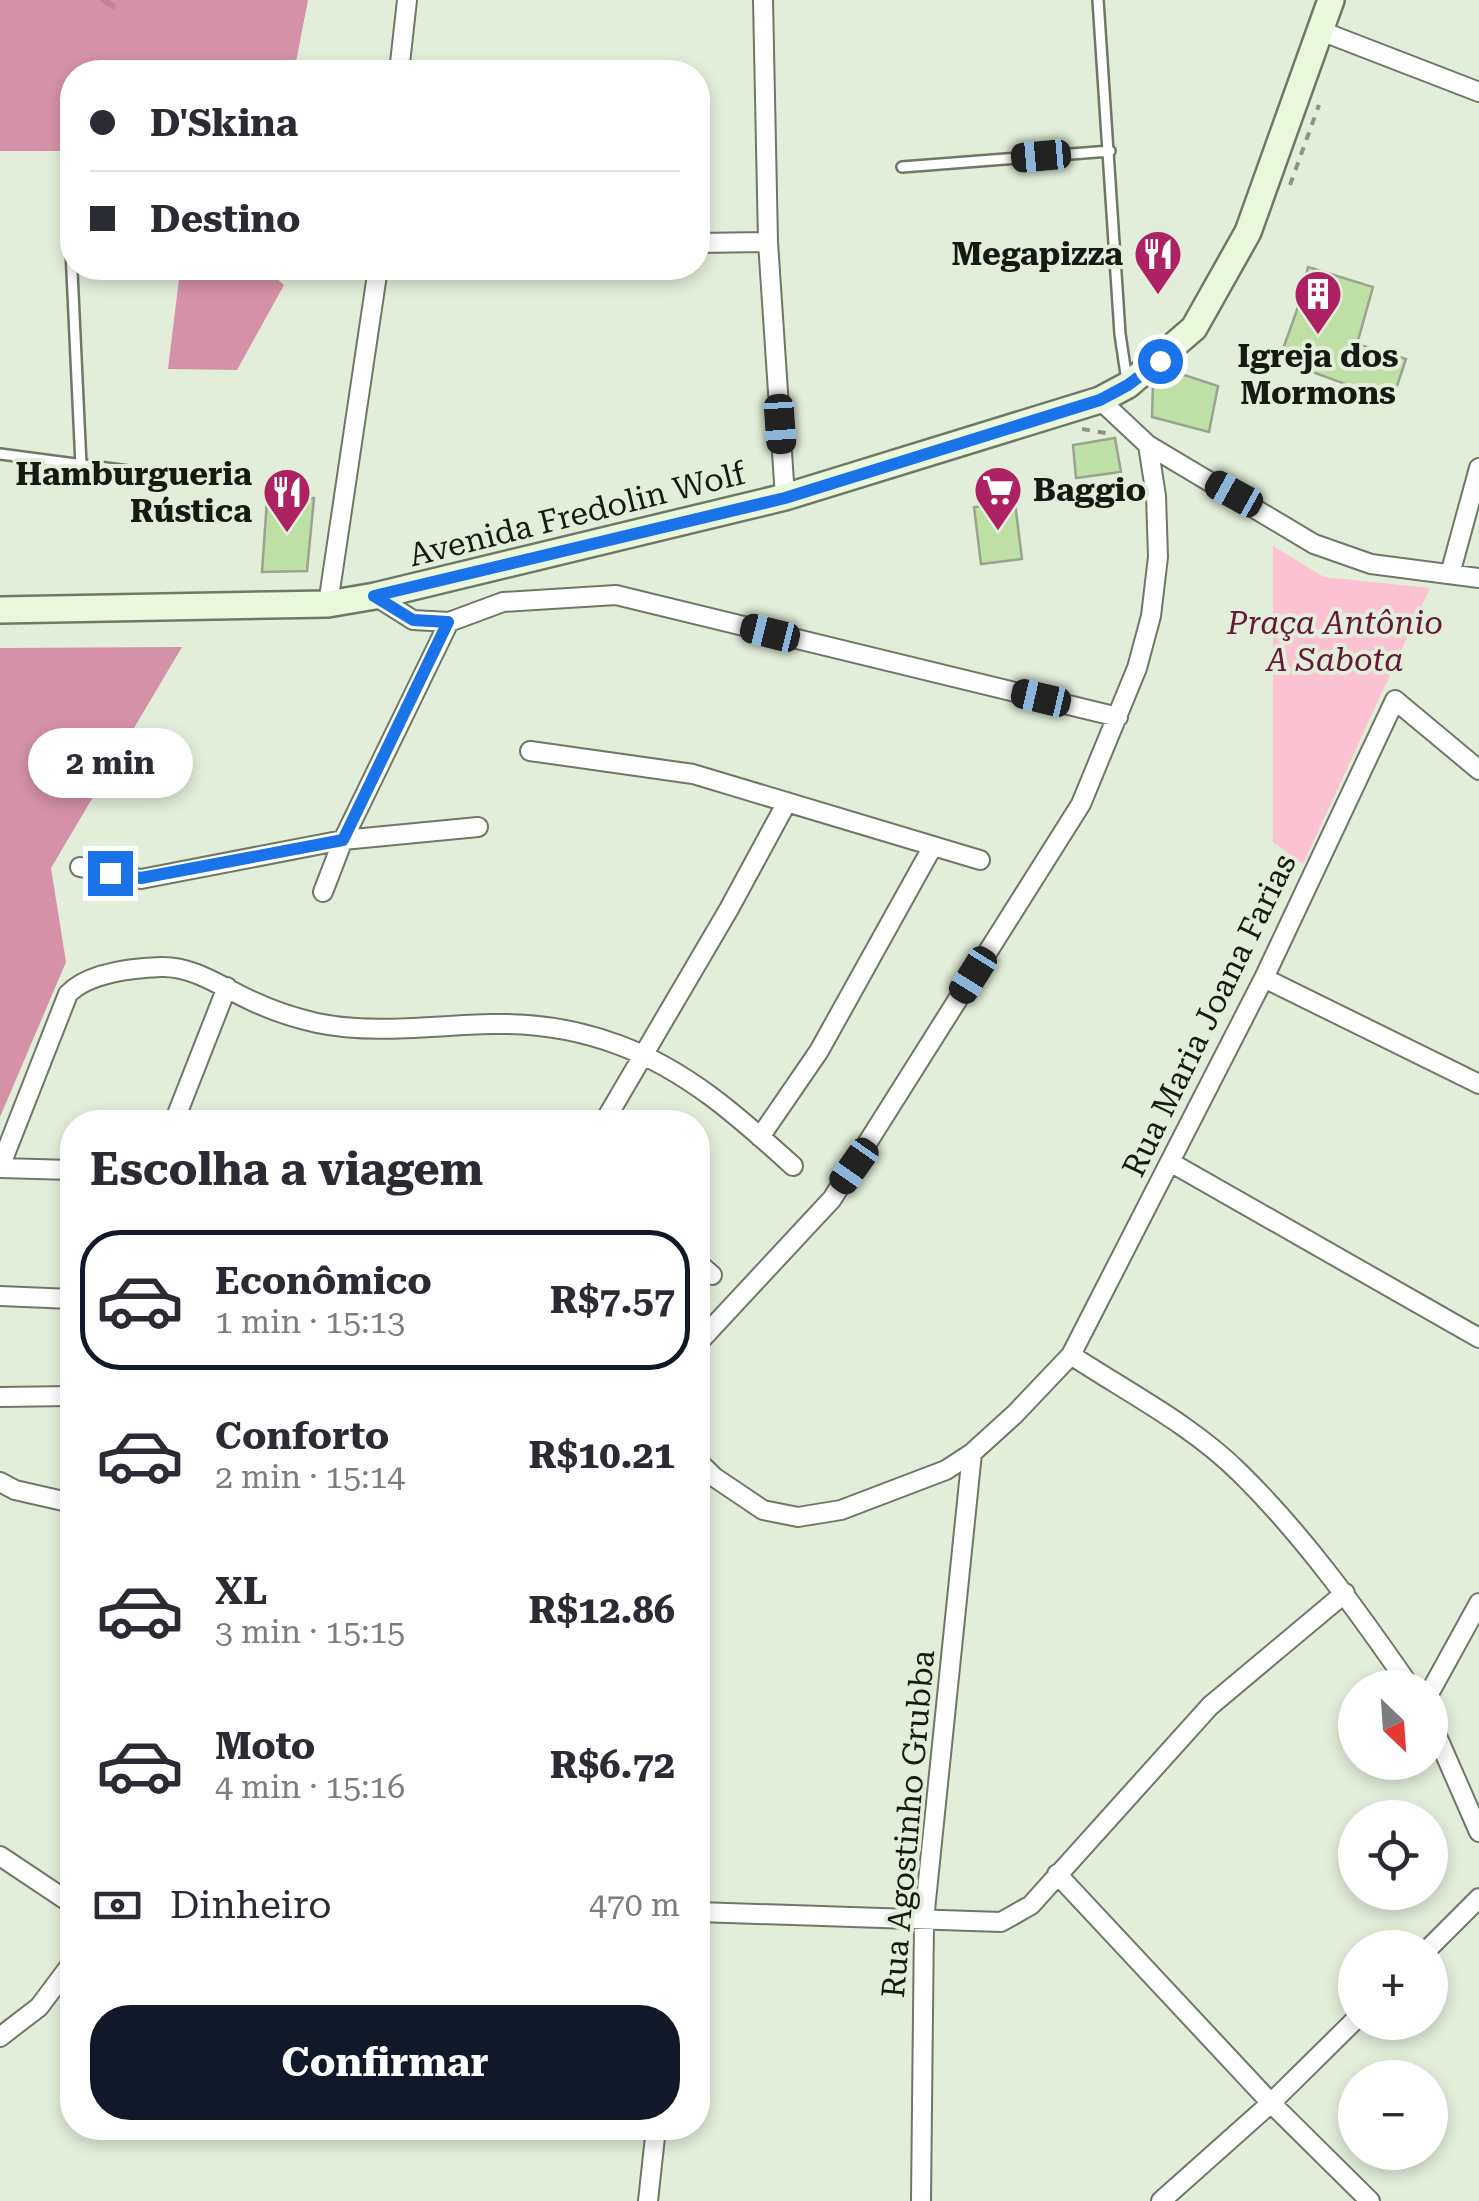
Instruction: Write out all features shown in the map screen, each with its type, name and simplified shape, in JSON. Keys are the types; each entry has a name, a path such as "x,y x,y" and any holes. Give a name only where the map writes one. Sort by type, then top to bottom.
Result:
{"main road":[{"name":"Avenida Fredolin Wolf","path":"0,610 328,604 374,596 785,498 1100,400 1128,385 1194,328 1248,232 1331,0"}],"street":[{"path":"400,60 407,0"},
{"path":"763,0 768,242 785,498"},
{"path":"1321,31 1479,92"},
{"path":"710,243 768,242"},
{"path":"328,604 376,280"},
{"path":"1100,400 1148,446 1314,544 1371,564 1479,578"},
{"path":"710,1330 832,1198 1080,804 1137,668 1151,616 1158,557 1156,496 1148,446"},
{"path":"1450,574 1479,468"},
{"path":"374,596 413,620 448,622 502,602 616,595 1118,717"},
{"path":"324,892 343,840 448,622"},
{"name":"Rua Maria Joana Farias","path":"710,1473 763,1510 798,1516 841,1510 946,1470 972,1453 1015,1414 1071,1355 1264,978 1395,700 1479,770"},
{"path":"530,751 693,774 980,860"},
{"path":"611,1110 787,802"},
{"path":"80,868 141,878 343,840 478,827"},
{"path":"760,1136 820,1051 933,846"},
{"path":"60,1170 0,1168 68,994 90,978 159,967 182,969 269,1009 344,1028 526,1025 586,1035 642,1055 702,1088 793,1166"},
{"path":"1264,978 1479,1084"},
{"path":"179,1110 226,987"},
{"path":"1170,1162 1479,1338"},
{"path":"0,1296 60,1298"},
{"path":"1071,1355 1194,1436 1239,1472 1345,1593 1398,1670"},
{"path":"0,1397 60,1396"},
{"name":"Rua Agostinho Grubba","path":"921,2201 924,1920 972,1453"},
{"path":"0,1482 15,1490 60,1500"},
{"path":"710,1912 1001,1922 1032,1905 1210,1706 1345,1593"},
{"path":"1442,1670 1479,1603"},
{"path":"1448,1761 1479,1832"},
{"path":"0,1856 60,1896"},
{"path":"1057,1874 1270,2103 1370,2201"},
{"path":"1446,1930 1479,1898"},
{"path":"0,2037 39,2007 60,1979"},
{"path":"1161,2201 1338,2037"},
{"path":"648,2201 655,2140"}],"lane":[{"path":"1098,0 1120,334 1128,385"},
{"path":"902,167 1110,151"},
{"path":"72,280 81,465"},
{"path":"0,454 204,481"}],"green space":[{"name":"Praça Antônio A Sabota","path":"1273,546 1324,577 1430,588 1303,864 1273,842"}],"shaded area":[{"path":"0,0 308,0 296,60 60,60 60,151 0,151"},
{"path":"179,280 278,280 284,285 237,370 168,369"},
{"path":"182,647 51,868 66,962 0,1117 0,648"}],"building":[{"name":"Igreja dos Mormons","path":"1308,267 1373,287 1357,344 1406,359 1392,401 1279,360"},
{"path":"1172,371 1218,386 1209,432 1152,417 1153,385"},
{"path":"1115,438 1121,472 1076,478 1073,445"},
{"name":"Hamburgueria Rústica","path":"314,498 307,571 262,572 267,500"},
{"name":"Baggio","path":"1015,503 1022,559 981,564 974,507"}],"waterway":[{"path":"103,0 113,6"}],"place":[{"name":"Megapizza","path":"1158,296"},
{"name":"Igreja dos Mormons","path":"1318,336"},
{"name":"Baggio","path":"998,532"},
{"name":"Hamburgueria Rústica","path":"287,534"}],"route":[{"path":"110,873 141,878 343,840 448,622 413,620 374,596 785,498 1100,400 1160,361"}]}
